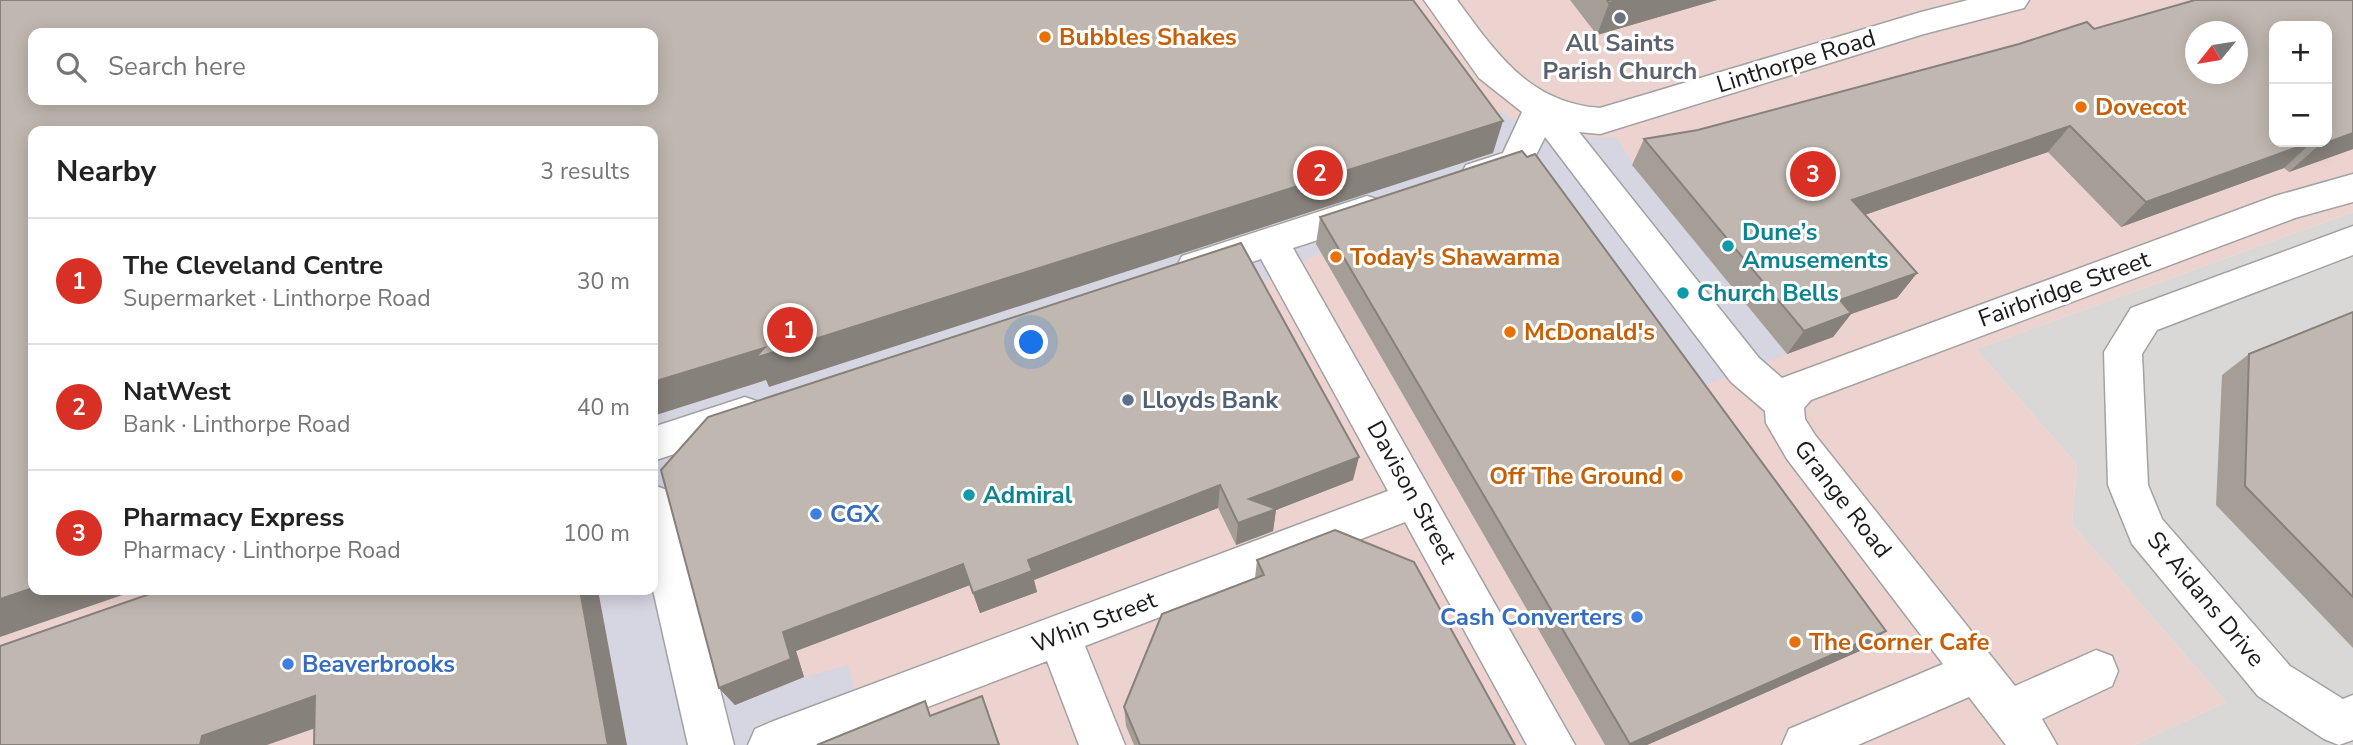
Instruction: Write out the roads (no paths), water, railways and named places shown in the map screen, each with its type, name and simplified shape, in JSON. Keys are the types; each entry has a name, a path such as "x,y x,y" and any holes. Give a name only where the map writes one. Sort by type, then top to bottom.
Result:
{"street":[{"path":"1440,0 1491,70 1541,108 1745,370 1784,404"},
{"path":"1897,0 1921,23"},
{"name":"Linthorpe Road","path":"1541,108 1573,119 1600,121 1921,23 2012,0"},
{"path":"1452,182 1517,162 1541,108"},
{"name":"Fairbridge Street","path":"1784,404 1797,388 2288,206 2353,188"},
{"path":"1158,278 1400,199"},
{"name":"St Aidans Drive","path":"2353,240 2144,318 2123,352 2128,485 2147,531 2274,681 2340,723 2353,717"},
{"name":"Davison Street","path":"1270,241 1552,745"},
{"name":"Grange Road","path":"1784,404 1786,423 1801,447 2021,729"},
{"path":"658,442 772,405"},
{"name":"Whin Street","path":"771,745 1416,499"},
{"path":"658,524 711,745"},
{"path":"1059,636 1102,745"},
{"path":"1805,745 1977,671"},
{"path":"2021,729 2096,671"}],"place":[{"name":"All Saints Parish Church","path":"1620,18"},
{"name":"Bubbles Shakes","path":"1045,37"},
{"name":"Dovecot","path":"2081,107"},
{"name":"NatWest","path":"1320,173"},
{"name":"Pharmacy Express","path":"1813,174"},
{"name":"Dune’s Amusements","path":"1728,246"},
{"name":"Today's Shawarma","path":"1336,257"},
{"name":"Church Bells","path":"1683,293"},
{"name":"The Cleveland Centre","path":"790,330"},
{"name":"McDonald's","path":"1510,332"},
{"name":"Lloyds Bank","path":"1128,400"},
{"name":"Off The Ground","path":"1677,476"},
{"name":"Admiral","path":"969,495"},
{"name":"CGX","path":"816,514"},
{"name":"Cash Converters","path":"1637,617"},
{"name":"The Corner Cafe","path":"1795,642"},
{"name":"Beaverbrooks","path":"288,664"}]}
